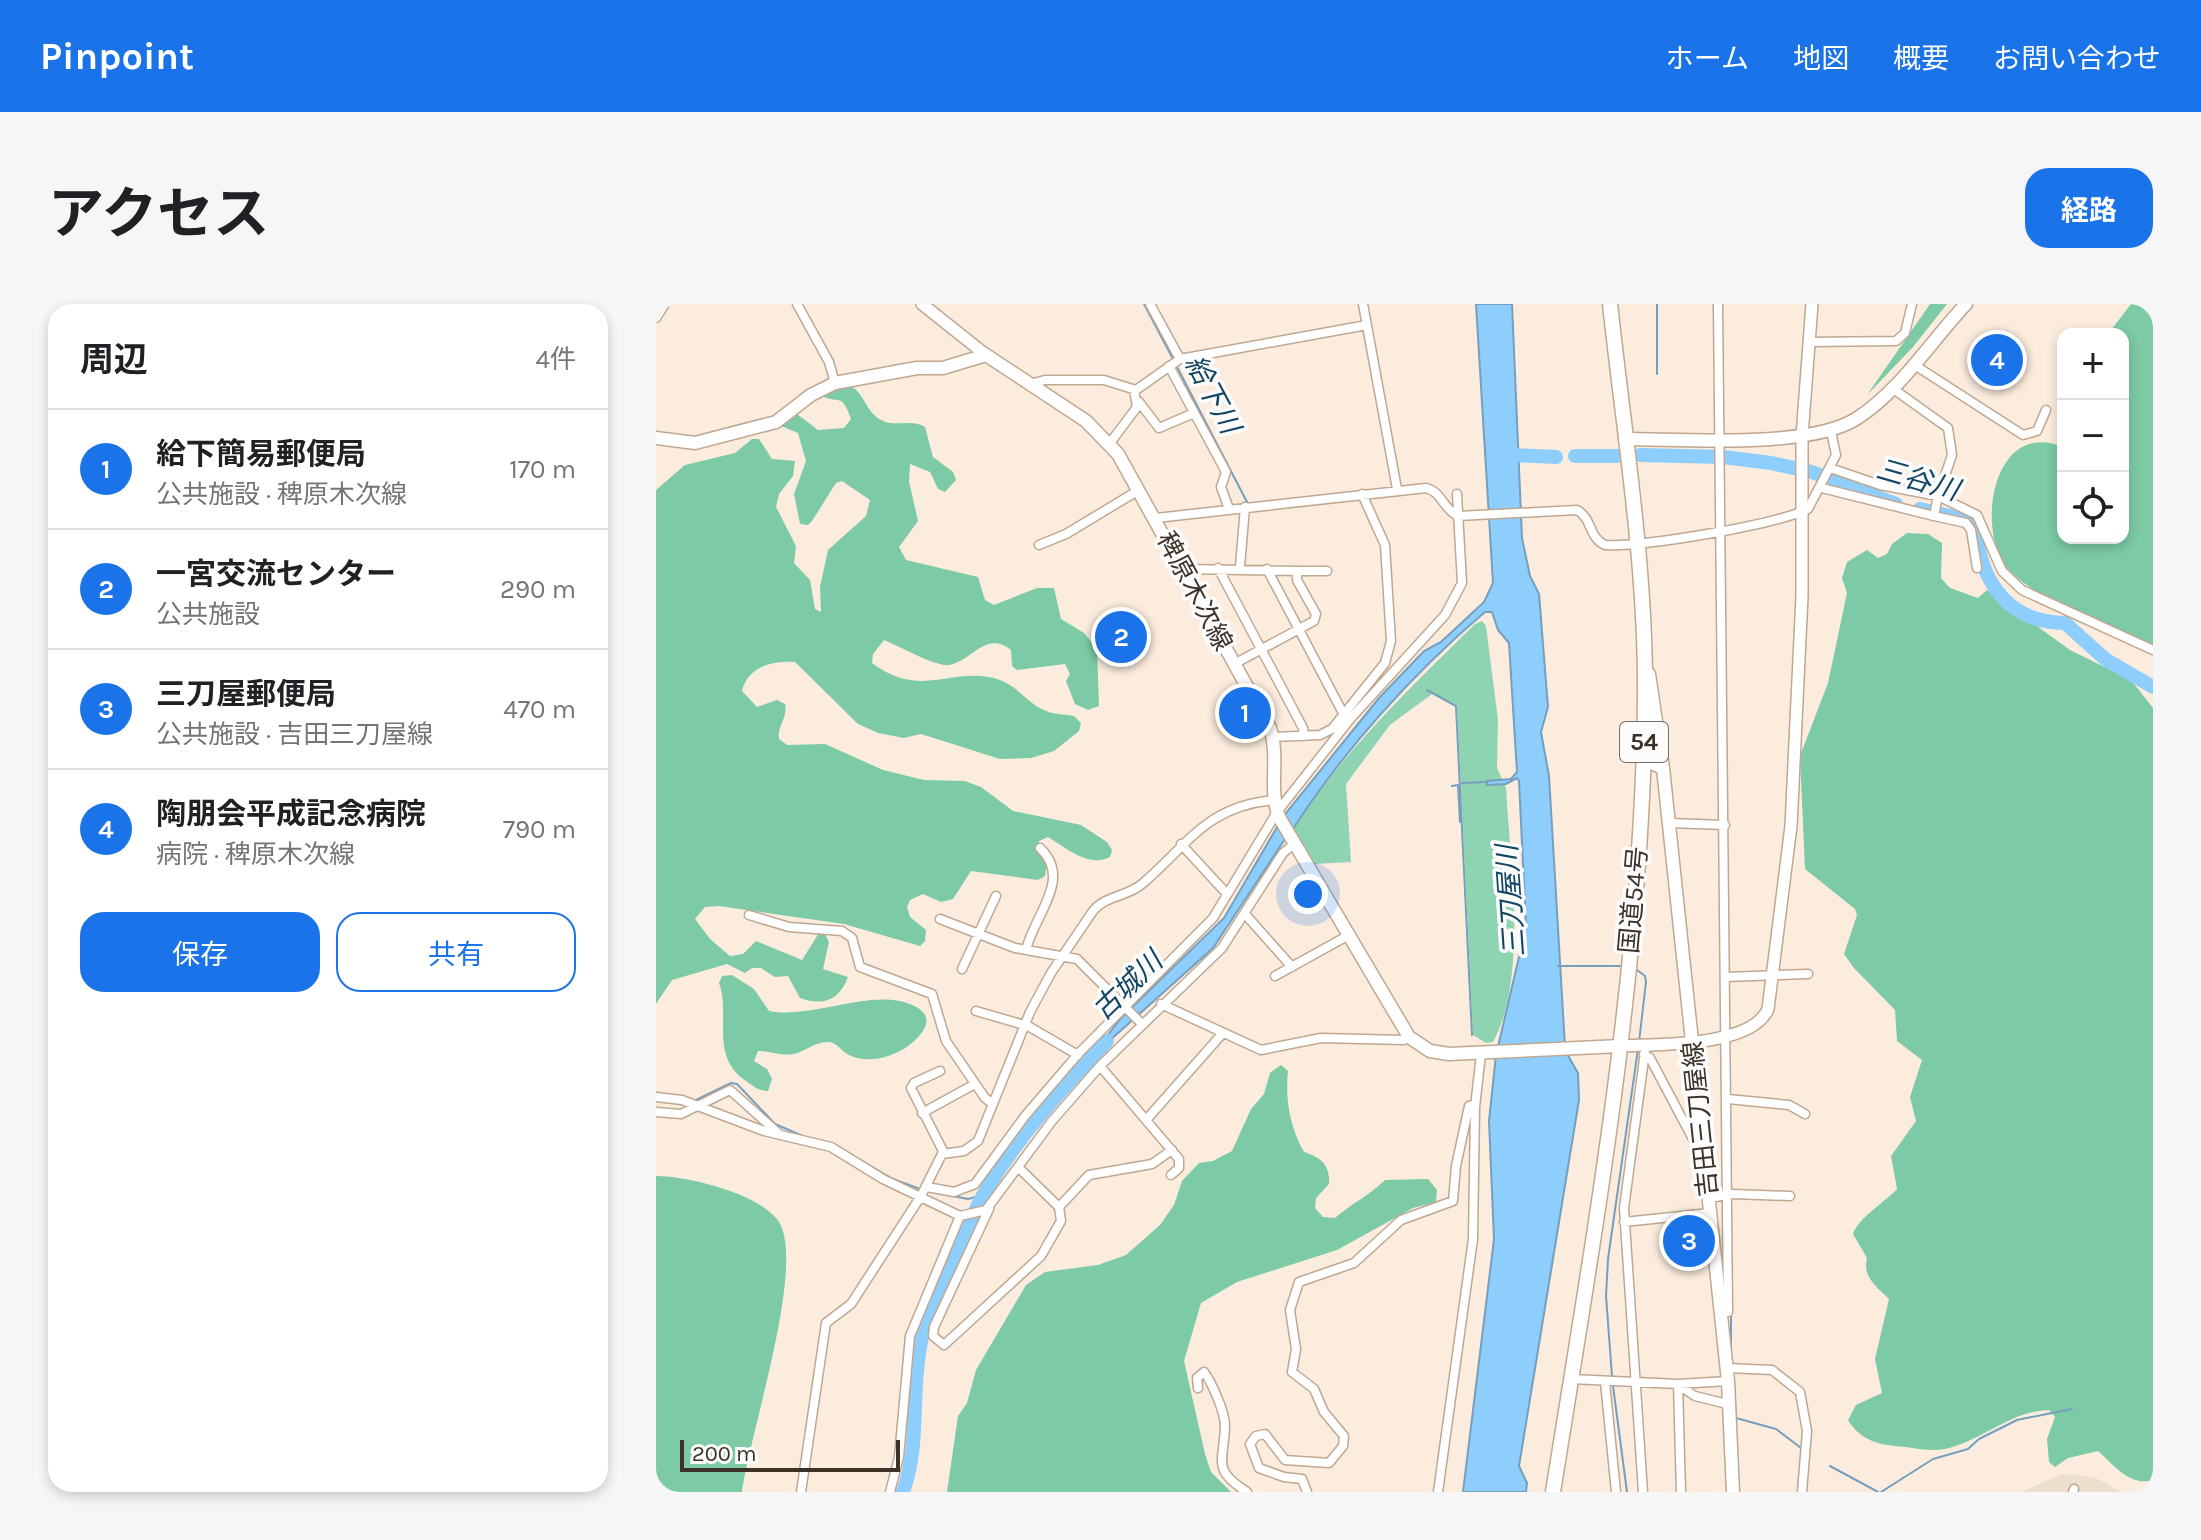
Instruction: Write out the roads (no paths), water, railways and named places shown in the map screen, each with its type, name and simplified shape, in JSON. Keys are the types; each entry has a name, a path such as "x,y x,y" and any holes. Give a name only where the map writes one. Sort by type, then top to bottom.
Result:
{"highway":[{"name":"国道54号","path":"1553,1492 1633,1047 1644,760 1644,651 1610,304"}],"main road":[{"path":"1625,439 1802,436 1831,431 1854,420 1892,387 1966,304"},
{"path":"656,438 695,443 776,422 811,395 835,383 917,368 943,368 986,355"},
{"name":"稗原木次線","path":"986,355 1086,421 1110,443 1156,518 1273,737 1277,810"},
{"name":"吉田三刀屋線","path":"1644,651 1663,768 1728,1374 1733,1492"},
{"path":"1644,760 1663,768"},
{"path":"1277,810 1292,841 1409,1037 1440,1054 1633,1047"}],"street":[{"path":"656,318 665,304"},
{"path":"797,304 829,362 835,383"},
{"path":"1150,304 1194,413 1226,472 1221,487 1229,509"},
{"path":"1363,304 1397,489"},
{"path":"1718,304 1729,1035 1728,1312 1721,1312"},
{"path":"1633,1047 1692,1042 1748,1031 1765,1017 1775,976 1791,826 1798,705 1802,436 1812,304"},
{"path":"1809,342 1896,341 1905,333 1912,304"},
{"path":"929,306 986,355"},
{"path":"1134,390 1174,363 1367,325"},
{"path":"1913,364 2023,435 2037,431 2046,410"},
{"path":"1030,384 1104,380 1134,390 1139,402 1159,428 1194,413"},
{"path":"1892,387 1950,432 1952,455 1934,513"},
{"path":"1110,443 1139,402"},
{"path":"1156,518 1397,489 1432,490 1445,508 1459,516 1574,510 1586,516 1593,537 1601,543 1635,542 1720,529 1808,509 1822,488 1837,451 1831,431"},
{"path":"1830,468 1880,485 1938,496 1977,515 2002,571 2027,594 2153,650"},
{"path":"1822,488 1966,523 1977,568"},
{"path":"1039,545 1066,534 1139,490"},
{"path":"1273,737 1326,732 1344,715 1385,663 1391,641 1385,545 1362,494"},
{"path":"656,1097 694,1104 782,1136 831,1147 883,1179 924,1191 954,1192 975,1184 1025,1116 1078,1055 1193,940 1227,894 1277,810 1351,718 1453,603 1462,583 1457,494"},
{"path":"1240,567 1245,507"},
{"path":"1182,569 1240,567 1327,571"},
{"path":"1218,568 1303,728 1304,736"},
{"path":"1267,569 1344,715"},
{"path":"1234,664 1316,617 1297,580 1297,571"},
{"path":"801,1492 824,1328 830,1318 851,1304 924,1191 944,1153 974,1145 1024,1025 1062,956 1097,906 1142,884 1181,844 1229,809 1277,810"},
{"path":"1668,823 1725,825"},
{"path":"1018,1167 1059,1207 1061,1221 1045,1250 944,1345 933,1336 934,1327 988,1209 1018,1167 1100,1066 1141,1022 1222,948 1292,841"},
{"path":"1181,844 1227,894"},
{"path":"1026,950 1030,933 1050,898 1054,875 1052,861 1040,848"},
{"path":"962,969 996,896"},
{"path":"1245,914 1292,967"},
{"path":"749,915 789,927 845,932 852,938 860,967 932,994 946,1041 975,1084 993,1104"},
{"path":"940,919 1026,950 1077,959 1095,973 1141,1022"},
{"path":"1275,976 1349,935"},
{"path":"1726,977 1808,974"},
{"path":"1161,1004 1261,1050 1321,1038 1404,1040 1409,1037"},
{"path":"976,1011 1024,1025 1078,1055"},
{"path":"1147,1119 1222,1034"},
{"path":"1633,1047 1650,1058 1694,1141 1703,1146"},
{"path":"1633,1047 1624,1222 1643,1492"},
{"path":"1438,1492 1473,1239 1475,1104 1483,1054"},
{"path":"1100,1066 1172,1150 1181,1164 1171,1175"},
{"path":"940,1071 911,1086 944,1153"},
{"path":"922,1113 975,1084"},
{"path":"656,1112 681,1114 694,1104 732,1090 782,1136"},
{"path":"1728,1099 1789,1105 1805,1114"},
{"path":"1307,1492 1302,1479 1284,1477 1259,1468 1250,1444 1256,1436 1265,1434 1285,1460 1329,1463 1344,1442 1344,1436 1324,1412 1314,1389 1292,1372 1296,1349 1290,1310 1295,1289 1303,1278 1354,1263 1401,1220 1453,1201 1462,1130 1469,1106 1475,1104"},
{"path":"1059,1207 1089,1175 1152,1164 1172,1150"},
{"path":"924,1191 963,1217"},
{"path":"1709,1198 1728,1195 1790,1196"},
{"path":"892,1491 899,1457 910,1336 963,1217 988,1209"},
{"path":"1624,1222 1710,1213"},
{"path":"1571,1379 1678,1384 1728,1374 1772,1370 1800,1392 1807,1431 1802,1492"},
{"path":"1198,1388 1197,1378 1204,1372 1225,1420 1221,1464 1229,1481 1247,1492"},
{"path":"1610,1383 1616,1492"},
{"path":"1678,1384 1695,1396 1731,1405"},
{"path":"1678,1384 1681,1492"}],"water":[{"path":"1476,304 1512,304 1522,538 1530,576 1539,594 1548,707 1541,732 1549,776 1565,1047 1497,1051 1526,927 1519,781 1517,778 1506,784 1487,785 1487,781 1511,779 1517,772 1509,643 1498,630 1492,612 1485,612 1405,687 1333,772 1291,832 1282,818 1379,698 1424,651 1441,642 1484,602 1493,583"},
{"path":"1280,822 1287,836 1213,948 1089,1059 1121,1018 1224,918"},
{"path":"1566,1052 1578,1073 1579,1100 1519,1466 1527,1483 1526,1492 1463,1492 1494,1239 1489,1121 1496,1055"}],"waterway":[{"name":"給下川","path":"1144,304 1173,359"},
{"path":"1657,304 1657,374"},
{"name":"給下川","path":"1176,365 1247,502"},
{"name":"三谷川","path":"1511,455 1556,457"},
{"name":"三谷川","path":"1640,455 1723,457 1771,463 1812,472 1896,504"},
{"name":"三谷川","path":"1575,456 1617,456"},
{"name":"三谷川","path":"1920,509 1967,520 1990,580 2005,601 2026,615 2065,623 2105,659 2153,687"},
{"path":"1724,539 1726,748"},
{"path":"1427,690 1456,706 1472,1035"},
{"path":"1462,783 1487,782"},
{"path":"1452,786 1458,785 1460,822"},
{"path":"1558,966 1620,966"},
{"path":"1637,970 1645,976 1646,982 1639,1042"},
{"name":"古城川","path":"903,1492 912,1455 918,1361 923,1332 934,1302 972,1218 998,1171 1058,1095 1107,1041"},
{"path":"1612,1376 1606,1296 1608,1259 1638,1049"},
{"path":"696,1100 731,1083 737,1084 775,1124 805,1137"},
{"path":"665,1102 686,1105"},
{"path":"834,1145 893,1179 920,1189"},
{"path":"927,1191 968,1199 983,1195"},
{"path":"1731,1315 1731,1352"},
{"path":"1613,1386 1627,1492"},
{"path":"1881,1492 1933,1459 1968,1449 1979,1439 2017,1420 2072,1409"},
{"path":"1736,1418 1776,1429 1801,1448"},
{"path":"1830,1466 1878,1492"}],"place":[{"name":"陶朋会平成記念病院","path":"1997,360"},
{"name":"一宮交流センター","path":"1121,637"},
{"name":"給下簡易郵便局","path":"1245,713"},
{"name":"三刀屋郵便局","path":"1689,1241"}],"water label":[{"name":"三刀屋川","path":"1510,901"}]}
